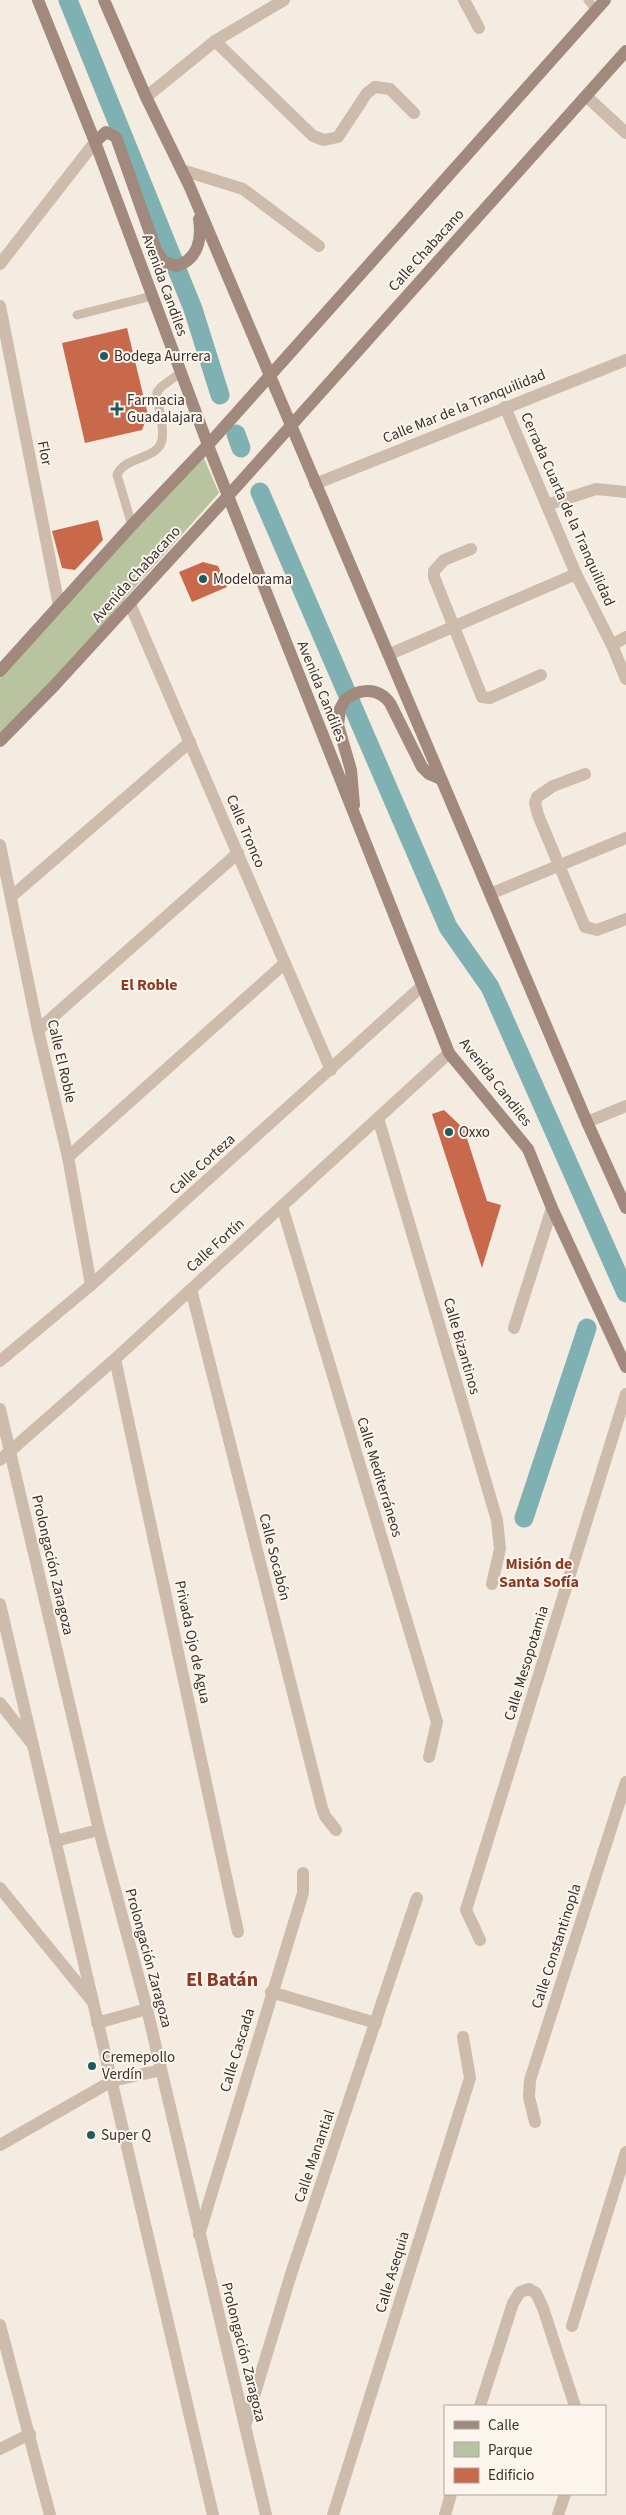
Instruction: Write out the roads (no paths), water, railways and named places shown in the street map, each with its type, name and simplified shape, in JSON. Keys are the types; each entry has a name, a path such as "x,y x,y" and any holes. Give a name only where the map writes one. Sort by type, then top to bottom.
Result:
{"main road":[{"name":"Avenida Candiles","path":"38,0 95,142 208,445 450,1053 528,1150 552,1208 626,1367"},
{"path":"104,0 146,97 182,170 315,484 390,654 587,1122 626,1208"},
{"path":"0,672 132,524 208,445 605,0"},
{"path":"586,96 626,51"},
{"name":"Calle Chabacano","path":"291,425 586,96"},
{"path":"95,142 106,132 113,133 116,137 156,250 164,262 175,266 190,258 198,245 200,226 197,205"},
{"name":"Avenida Chabacano","path":"0,741 130,604 291,425"},
{"path":"355,817 352,777 338,725 340,709 348,697 358,692 369,690 380,693 387,699 422,767 441,779"}],"street":[{"path":"146,97 215,41 284,0"},
{"path":"464,0 479,28"},
{"path":"215,41 313,136 318,138 324,140 338,137 367,93 375,87 390,89 414,113"},
{"path":"586,96 626,133"},
{"path":"0,264 95,142"},
{"path":"182,170 243,189 319,246"},
{"name":"Flor","path":"0,306 59,606"},
{"name":"Calle Mar de la Tranquilidad","path":"315,484 625,360"},
{"name":"Cerrada Cuarta de la Tranquilidad","path":"505,407 576,574 612,645 626,679"},
{"path":"547,505 596,489 626,492"},
{"path":"471,549 444,560 434,571 436,583 456,628 482,697 490,698 540,675"},
{"path":"390,654 456,628 576,574"},
{"name":"Calle Tronco","path":"130,604 331,1070"},
{"path":"612,645 626,637"},
{"path":"12,896 190,742"},
{"path":"585,774 553,786 537,797 535,803 538,815 585,927 597,930 626,919"},
{"path":"490,894 626,838"},
{"name":"Calle El Roble","path":"0,845 38,1030 68,1157 92,1285"},
{"path":"38,1030 238,854"},
{"path":"68,1157 285,963"},
{"name":"Calle Corteza","path":"0,1361 92,1285 422,986"},
{"name":"Calle Fortín","path":"5,1456 116,1359 450,1053"},
{"path":"587,1122 626,1106"},
{"name":"Calle Bizantinos","path":"378,1118 497,1520 500,1549 492,1584"},
{"name":"Calle Mediterráneos","path":"282,1206 436,1722 430,1757"},
{"path":"514,1328 552,1208"},
{"name":"Calle Socabón","path":"191,1289 322,1808 325,1816 336,1830"},
{"name":"Privada Ojo de Agua","path":"116,1359 238,1932"},
{"name":"Calle Mesopotamia","path":"480,1940 466,1910 626,1394"},
{"name":"Prolongación Zaragoza","path":"0,1410 5,1456 99,1830 147,2009 266,2515"},
{"path":"0,1604 213,2515"},
{"path":"0,1703 33,1745"},
{"name":"Calle Constantinopla","path":"536,2122 529,2097 530,2080 626,1782"},
{"path":"55,1841 99,1830"},
{"name":"Calle Cascada","path":"199,2235 271,1992 303,1893 303,1873"},
{"path":"0,1888 92,2001"},
{"name":"Calle Manantial","path":"245,2426 292,2271 417,1898"},
{"path":"271,1992 376,2023"},
{"path":"97,2023 147,2009"},
{"name":"Calle Asequia","path":"333,2515 470,2078 463,2037"},
{"path":"0,2145 112,2080 160,2070"},
{"path":"572,2326 626,2152"},
{"path":"480,2405 513,2304 520,2292 529,2289 536,2293 543,2308 575,2405"},
{"path":"0,2325 50,2515"},
{"path":"0,2449 30,2434"},
{"path":"445,2515 452,2495"},
{"path":"558,2515 565,2495"}],"lane":[{"path":"588,0 596,10"},
{"path":"77,315 152,296"},
{"path":"132,524 117,475 122,466 157,450 162,440 158,392 161,387 180,373"}],"waterway":[{"path":"68,0 193,309 220,395"},
{"path":"236,434 241,448"},
{"path":"260,492 448,927 490,987 626,1293"},
{"path":"524,1518 587,1328"}],"place":[{"name":"Bodega Aurrera","path":"104,356"},
{"name":"Farmacia Guadalajara","path":"117,409"},
{"name":"Modelorama","path":"203,579"},
{"name":"Oxxo","path":"449,1132"},
{"name":"Cremepollo Verdín","path":"92,2066"},
{"name":"Super Q","path":"91,2135"}],"district":[{"name":"El Roble","path":"149,984"},
{"name":"Misión de Santa Sofía","path":"539,1572"},
{"name":"El Batán","path":"222,1979"}]}
